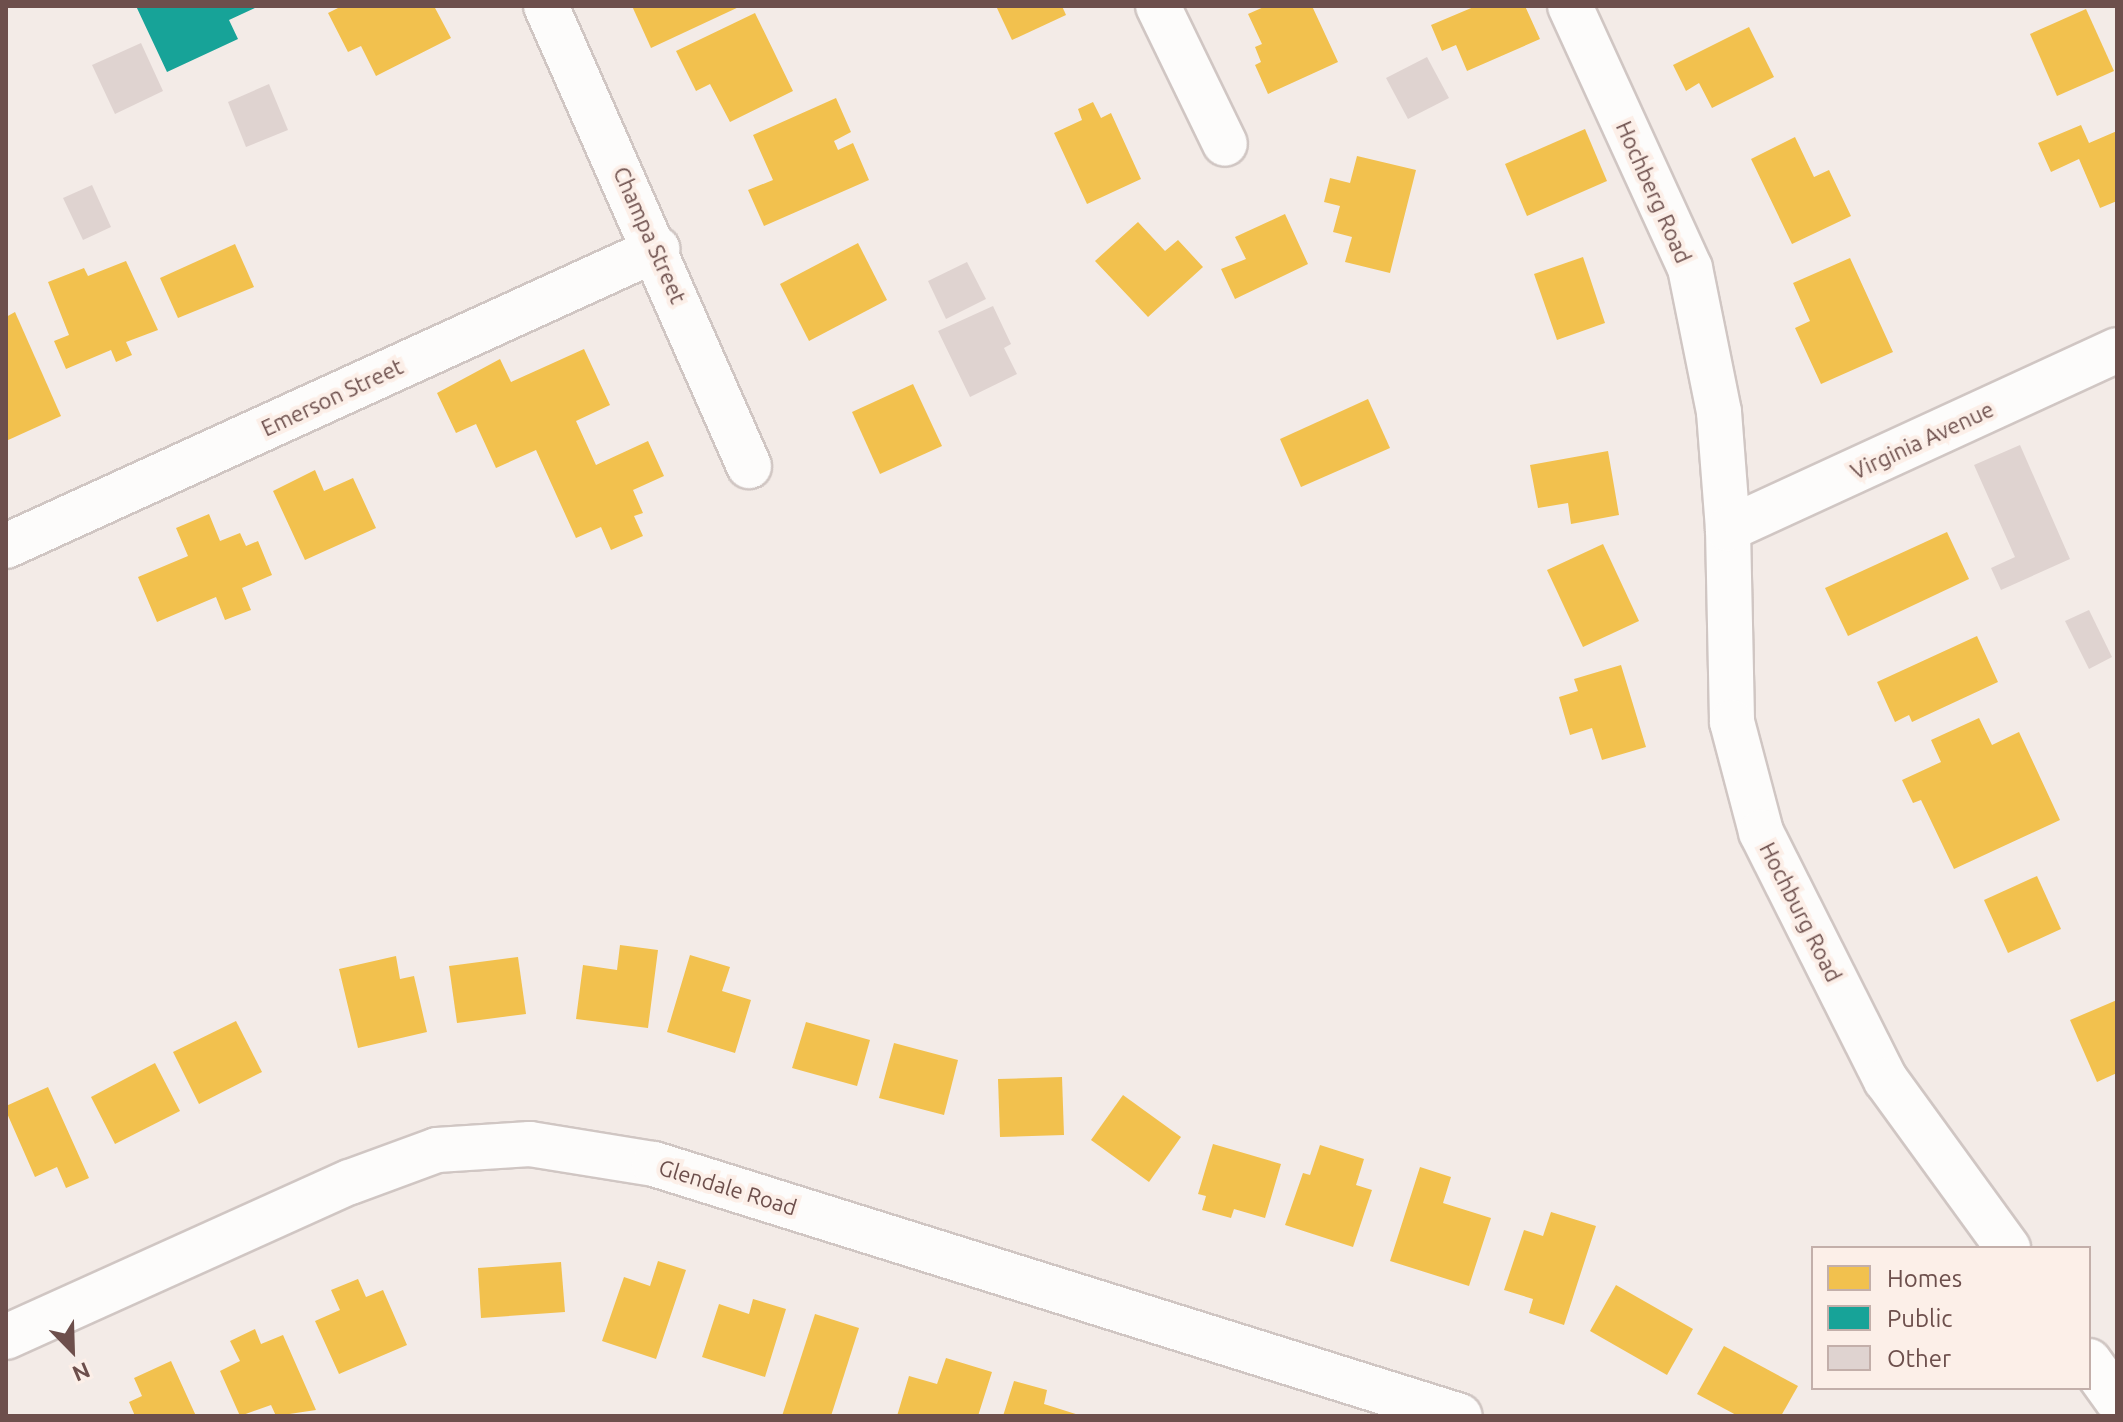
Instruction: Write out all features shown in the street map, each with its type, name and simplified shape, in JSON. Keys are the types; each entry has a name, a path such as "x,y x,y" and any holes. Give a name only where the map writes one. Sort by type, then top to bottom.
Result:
{"street":[{"name":"Champa Street","path":"546,6 657,249 749,466"},
{"path":"1158,6 1225,144"},
{"name":"Hochberg Road","path":"1570,6 1690,268 1719,412 1728,529"},
{"name":"Emerson Street","path":"6,546 657,249"},
{"name":"Virginia Avenue","path":"1728,529 2117,350"},
{"name":"Hochburg Road","path":"1728,529 1732,722 1761,832 1886,1080 2007,1246"},
{"name":"Glendale Road","path":"6,1337 365,1177 437,1150 530,1144 654,1164 1460,1416"},
{"path":"2091,1364 2117,1400"}],"building: Homes":[{"path":"342,6 434,6 451,38 376,76 361,46 348,52 328,13"},
{"path":"632,6 741,6 651,48"},
{"path":"996,6 1062,6 1066,15 1012,40"},
{"path":"1266,6 1312,6 1338,62 1268,94 1255,65 1261,62 1255,47 1262,44 1248,14"},
{"path":"1476,6 1525,6 1540,39 1467,71 1456,45 1442,51 1431,25"},
{"path":"2086,9 2114,71 2057,96 2030,34"},
{"path":"755,13 793,91 730,122 710,84 696,91 676,51"},
{"path":"1749,27 1774,77 1712,108 1699,83 1686,91 1673,65"},
{"path":"836,98 851,132 834,141 838,150 853,143 869,180 764,226 748,190 773,180 753,135"},
{"path":"1093,102 1101,118 1111,113 1141,179 1087,204 1054,133 1082,120 1078,109"},
{"path":"2081,125 2089,143 2117,131 2117,201 2100,208 2079,159 2051,172 2038,143"},
{"path":"1585,129 1607,181 1527,216 1505,164"},
{"path":"1795,137 1814,177 1829,170 1851,216 1792,244 1751,159"},
{"path":"1357,156 1416,170 1390,273 1345,262 1352,237 1333,232 1340,206 1324,202 1330,178 1350,183"},
{"path":"1285,214 1308,264 1235,299 1221,269 1246,259 1235,237"},
{"path":"1138,222 1165,251 1178,240 1203,267 1148,317 1095,261"},
{"path":"858,243 887,300 809,341 780,284"},
{"path":"235,244 254,287 178,318 160,278"},
{"path":"1583,257 1605,323 1557,340 1534,274"},
{"path":"1850,258 1893,352 1821,384 1795,328 1810,321 1793,283"},
{"path":"126,261 158,330 126,342 132,355 116,362 111,350 66,369 54,341 69,335 48,282 84,268 88,276"},
{"path":"15,312 61,416 6,441 6,317"},
{"path":"584,349 610,405 576,421 596,465 648,441 664,476 633,490 643,513 634,516 643,536 611,550 601,527 576,538 536,450 496,468 476,424 456,433 437,393 500,359 511,382"},
{"path":"913,384 942,446 880,474 852,412"},
{"path":"1368,399 1390,448 1301,487 1280,439"},
{"path":"1608,451 1619,515 1571,524 1568,503 1538,508 1530,465"},
{"path":"315,470 324,491 353,478 376,528 305,560 273,491"},
{"path":"209,514 220,541 240,533 246,546 258,541 272,575 242,588 251,610 225,620 216,597 157,622 138,577 188,556 176,528"},
{"path":"1947,532 1969,579 1848,636 1825,588"},
{"path":"1603,544 1639,621 1583,647 1547,570"},
{"path":"1977,636 1998,682 1912,722 1909,715 1895,722 1877,682"},
{"path":"1621,665 1646,747 1602,760 1592,728 1570,735 1559,697 1578,691 1574,679"},
{"path":"1979,718 1992,745 2019,732 2060,820 1954,869 1921,800 1913,803 1902,780 1941,762 1931,740"},
{"path":"2037,876 2061,929 2008,953 1984,900"},
{"path":"620,945 658,950 648,1028 576,1019 583,965 617,970"},
{"path":"690,955 730,967 722,991 751,1000 735,1053 667,1032"},
{"path":"396,956 400,979 414,976 427,1032 358,1048 339,969"},
{"path":"518,957 526,1014 457,1023 449,966"},
{"path":"2117,1000 2117,1073 2097,1082 2070,1020"},
{"path":"236,1021 262,1072 199,1104 173,1052"},
{"path":"806,1022 870,1040 857,1086 792,1068"},
{"path":"894,1043 958,1060 944,1115 879,1098"},
{"path":"155,1063 180,1111 115,1144 91,1097"},
{"path":"1062,1077 1064,1135 1000,1137 998,1079"},
{"path":"48,1087 89,1178 66,1188 57,1167 35,1177 6,1111 6,1106"},
{"path":"1123,1095 1181,1137 1149,1182 1091,1140"},
{"path":"1213,1144 1281,1164 1265,1218 1234,1209 1231,1218 1202,1210 1206,1196 1198,1194"},
{"path":"1320,1145 1364,1159 1356,1185 1372,1190 1353,1247 1285,1225 1303,1173 1310,1175"},
{"path":"1420,1167 1451,1177 1443,1203 1491,1218 1469,1286 1390,1261"},
{"path":"1551,1212 1596,1226 1564,1325 1529,1313 1533,1299 1504,1290 1524,1230 1543,1236"},
{"path":"658,1261 686,1270 656,1359 602,1341 624,1277 650,1286"},
{"path":"561,1262 565,1312 481,1318 478,1268"},
{"path":"358,1279 366,1297 383,1290 407,1345 339,1374 315,1321 340,1310 331,1290"},
{"path":"1616,1285 1693,1329 1667,1375 1590,1331"},
{"path":"753,1299 786,1309 765,1377 702,1357 719,1304 749,1314"},
{"path":"815,1314 859,1328 831,1416 782,1416"},
{"path":"255,1329 261,1344 283,1335 316,1410 276,1416 271,1405 240,1416 220,1371 240,1361 230,1341"},
{"path":"1724,1346 1798,1386 1781,1416 1738,1416 1697,1394"},
{"path":"946,1358 992,1372 978,1416 897,1416 909,1376 937,1384"},
{"path":"171,1361 196,1416 135,1416 129,1402 142,1396 134,1378"},
{"path":"1014,1381 1047,1390 1044,1404 1082,1416 1003,1416"}],"building: Public":[{"path":"136,6 259,6 229,20 238,39 167,72"}],"building: Other":[{"path":"141,43 163,91 115,114 92,65"},
{"path":"1427,57 1449,98 1408,119 1386,78"},
{"path":"269,84 288,130 246,147 228,102"},
{"path":"92,185 111,227 83,240 63,198"},
{"path":"967,262 986,299 946,319 928,281"},
{"path":"993,306 1011,344 1004,348 1017,374 970,397 938,331"},
{"path":"2020,445 2070,559 2001,590 1991,568 2015,557 1974,465"},
{"path":"2089,610 2112,657 2089,669 2065,621"}]}
